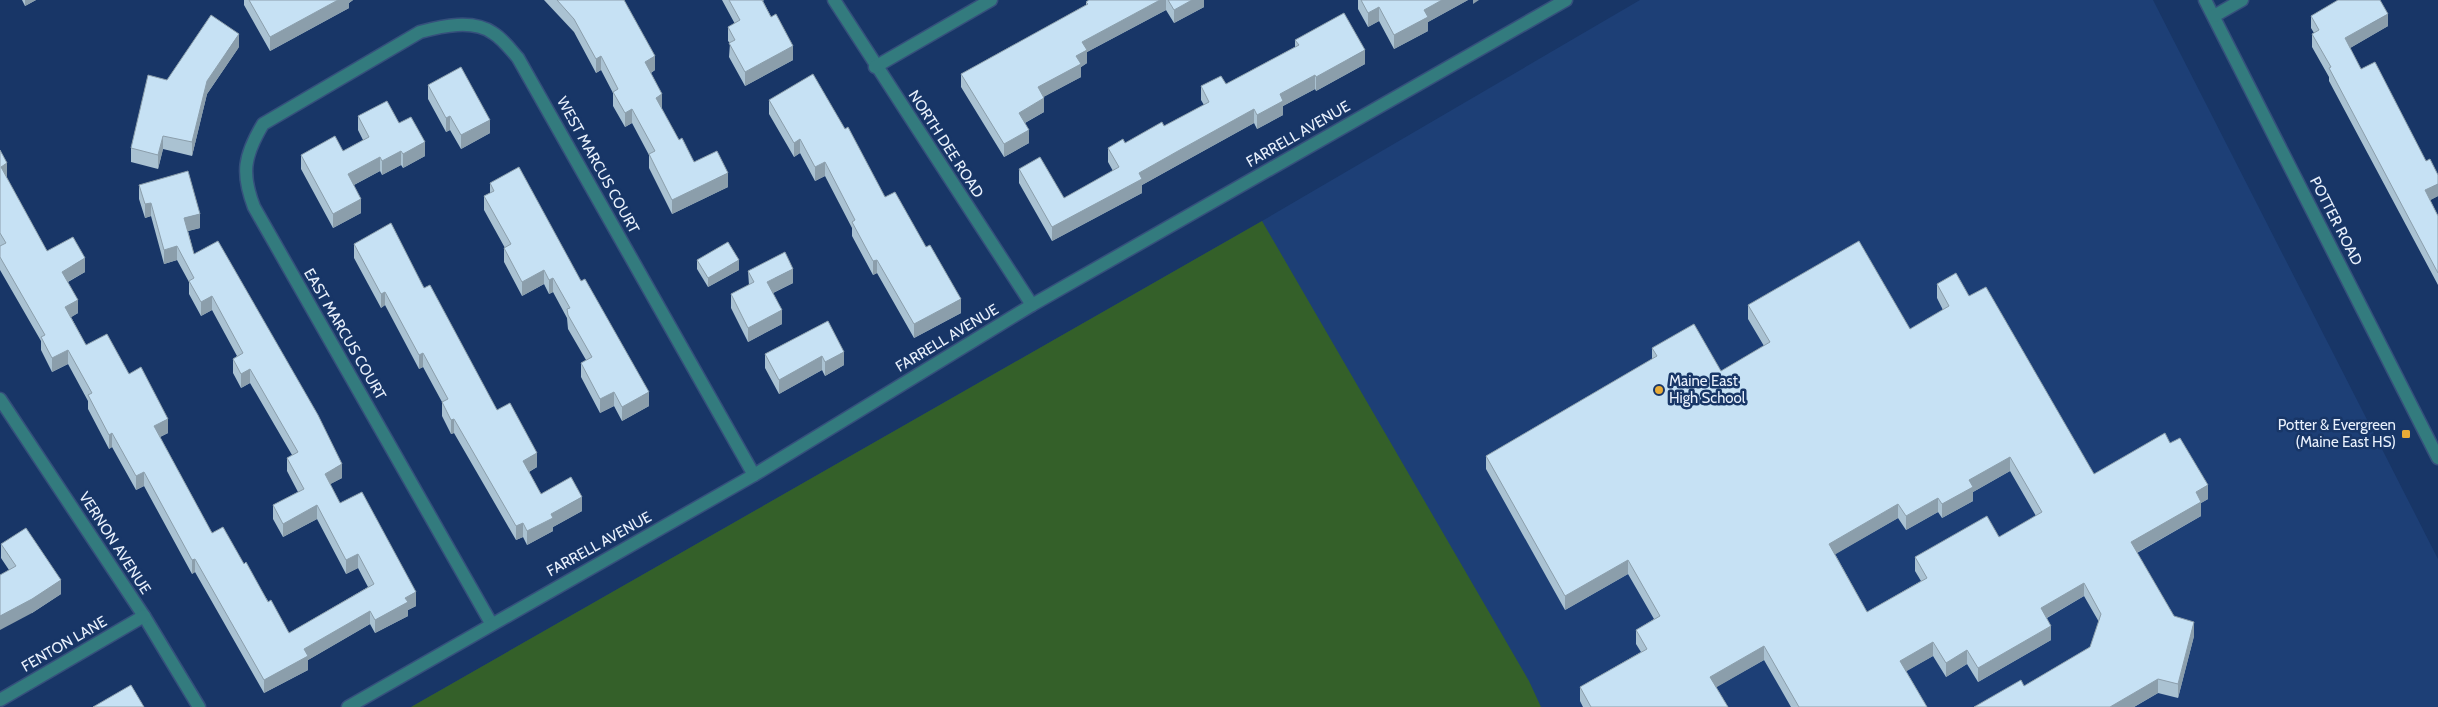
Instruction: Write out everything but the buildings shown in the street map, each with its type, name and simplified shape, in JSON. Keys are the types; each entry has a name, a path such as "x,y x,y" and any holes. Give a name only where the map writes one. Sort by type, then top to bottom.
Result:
{"street":[{"name":"NORTH DEE ROAD","path":"834,0 875,67 1032,305"},
{"path":"875,67 991,0"},
{"name":"FARRELL AVENUE","path":"348,707 491,623 754,475 1032,305 1566,0"},
{"name":"POTTER ROAD","path":"2205,0 2438,458"},
{"path":"2214,16 2242,0"},
{"name":"WEST MARCUS COURT","path":"331,83 420,32 446,25 467,25 493,32 518,58 754,475"},
{"name":"EAST MARCUS COURT","path":"331,83 263,124 251,144 245,183 254,208 491,623"},
{"name":"VERNON AVENUE","path":"0,399 144,616 200,707"},
{"name":"FENTON LANE","path":"0,700 144,616"}],"shaded area":[{"name":"Maine East High School","path":"1640,0 2153,0 2438,559 2438,707 411,707 1262,221"}],"green space":[{"path":"1262,221 1529,681 1541,707 411,707"}],"place":[{"name":"Maine East High School","path":"1659,390"},
{"name":"Potter & Evergreen (Maine East HS)","path":"2406,434"}]}
